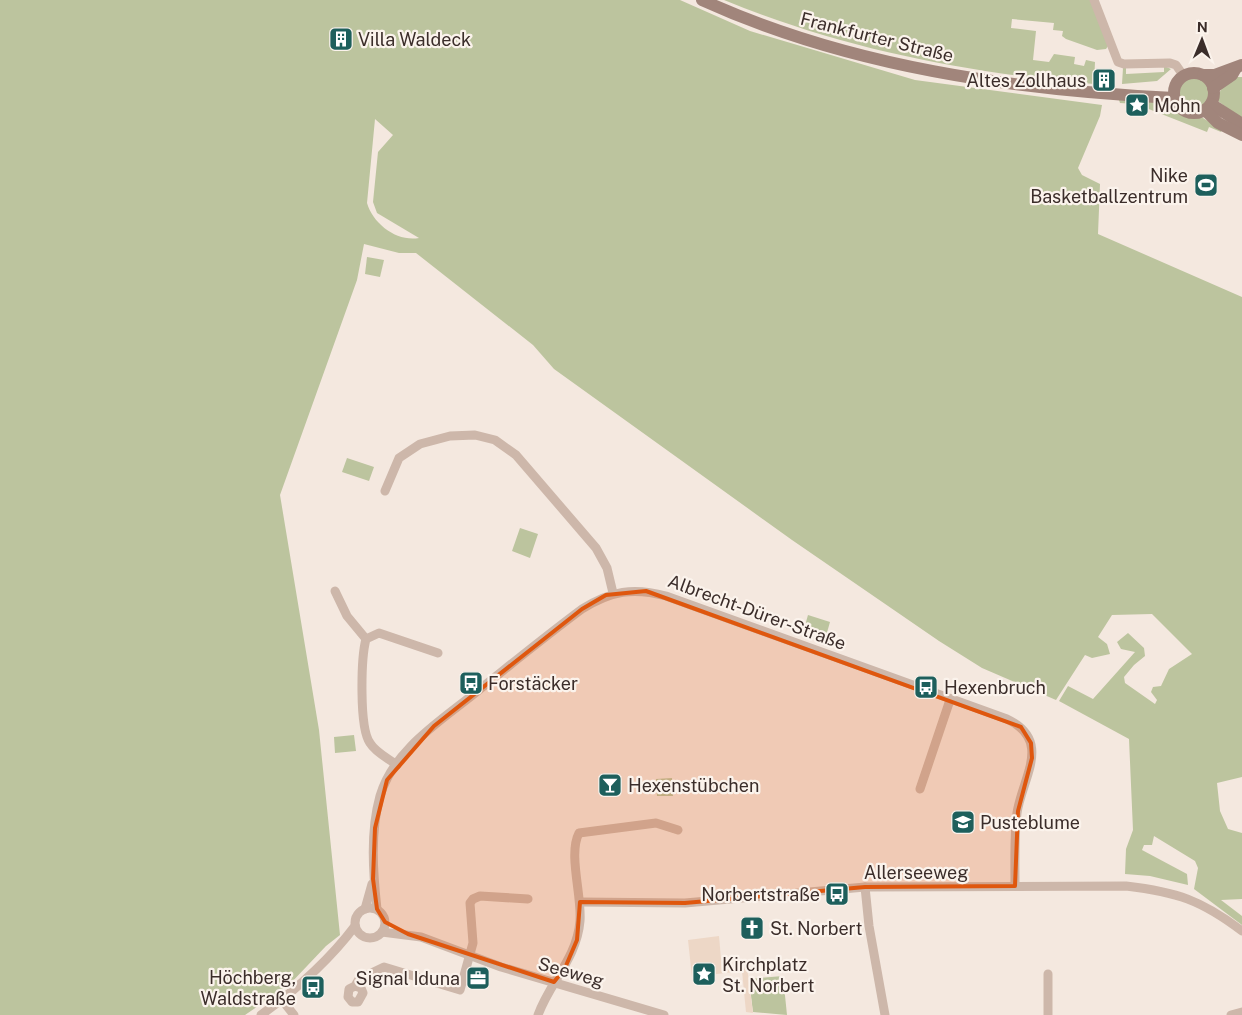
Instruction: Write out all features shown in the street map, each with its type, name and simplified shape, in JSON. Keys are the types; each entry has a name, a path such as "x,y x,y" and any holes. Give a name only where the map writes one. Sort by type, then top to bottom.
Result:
{"main road":[{"name":"Frankfurter Straße","path":"702,0 805,39 919,68 1034,86 1139,94 1151,90 1174,93"},
{"path":"1239,66 1215,75 1181,71 1174,93 1176,104 1186,112 1192,113 1208,107 1242,124"},
{"path":"1239,66 1232,75 1214,88 1207,114 1218,123 1242,135"},
{"path":"1203,75 1214,88"}],"street":[{"path":"1094,0 1118,62 1124,64 1170,63 1181,71"},
{"path":"385,491 399,458 420,444 450,436 475,435 495,440 516,455 588,538 603,558 613,593"},
{"name":"Albrecht-Dürer-Straße","path":"377,909 373,879 375,828 380,795 398,765 420,737 535,644 582,609 600,598 613,593 646,591 666,596 1017,724 1025,732 1031,743 1032,758 1018,811 1015,886"},
{"path":"335,592 347,616 366,639 362,724 369,743 377,751 398,765"},
{"path":"366,639 379,633 438,652"},
{"path":"920,789 950,700"},
{"path":"538,1015 544,997 565,968 577,940 580,902 575,847 579,832 656,823 678,830"},
{"name":"Albrecht-Dürer-Straße","path":"365,909 373,879"},
{"name":"Allerseeweg","path":"580,902 685,903 865,887 1126,886 1154,889 1204,904 1242,931"},
{"path":"865,887 867,919 885,1015"},
{"path":"355,986 360,979 384,967 401,970 460,990 473,943 470,903 473,899 480,896 528,899"},
{"path":"262,1015 304,983 339,947 355,926 356,917 365,909 377,909 382,913 385,922 382,932 374,938 364,937 339,947"},
{"name":"Seeweg","path":"385,922 408,934 469,956 554,982 636,1012 664,1015"},
{"path":"355,926 364,937"},
{"name":"Seeweg","path":"382,932 408,934"},
{"path":"1048,974 1048,1015"},
{"path":"282,1000 294,1015"},
{"path":"1231,1015 1242,1012"}],"highlighted area":[{"path":"646,591 1021,727 1031,743 1032,758 1018,811 1015,886 865,887 685,903 580,902 577,940 565,968 554,982 408,934 385,922 377,909 373,879 375,828 387,780 434,726 582,609 606,595"}],"green space":[{"path":"0,0 680,0 750,31 915,80 1102,105 1100,116 1078,168 1082,175 1100,184 1098,234 1242,297 1242,777 1217,783 1220,811 1228,829 1242,833 1242,899 1221,900 1242,916 1242,925 1194,889 1198,868 1195,861 1154,836 1152,845 1144,845 1142,850 1187,874 1188,885 1150,876 1125,874 1126,849 1133,830 1129,739 1059,701 1068,686 1093,699 1135,652 1121,649 1117,642 1128,633 1144,648 1145,656 1124,677 1125,683 1155,704 1157,700 1151,692 1153,687 1161,686 1169,669 1192,654 1152,614 1112,615 1098,637 1107,644 1110,654 1092,658 1085,655 1056,700 982,668 939,641 792,540 554,369 533,345 416,253 399,253 364,244 357,280 280,495 319,730 340,935 326,946 289,985 245,1015 0,1015","holes":["375,119 393,135 378,152 373,202 377,213 419,238 402,237 387,230 375,218 367,203"]},
{"path":"724,0 1092,0 1108,46 1106,49 1097,50 1066,39 1062,36 1063,31 1053,30 1054,23 1012,19 1011,28 1036,31 1033,60 1049,62 1054,54 1075,57 1074,64 1084,66 1086,60 1095,62 1094,84 1046,79 952,66 859,45 769,17"},
{"path":"1164,66 1171,69 1157,81 1122,84 1123,68 1126,67 1126,74 1164,72"},
{"path":"1193,76 1205,81 1210,93 1205,105 1193,110 1181,105 1176,93 1181,81"},
{"path":"1236,77 1242,77 1242,119 1218,101 1221,90"},
{"path":"1119,100 1168,103 1181,115 1203,118 1222,130 1221,132 1209,127 1207,132 1136,104 1120,103"},
{"path":"367,257 384,260 380,277 365,274"},
{"path":"347,458 374,467 369,481 342,472"},
{"path":"520,528 538,534 530,558 512,551"},
{"path":"808,615 830,622 826,636 804,629"},
{"path":"354,735 356,751 335,753 334,737"},
{"path":"672,778 673,796 657,796 656,779"},
{"path":"783,976 787,1015 753,1012 749,979"}],"shaded area":[{"name":"Kirchplatz St. Norbert","path":"719,936 722,970 747,967 753,1013 746,1012 742,971 692,977 688,940"}],"place":[{"name":"Villa Waldeck","path":"341,39"},
{"name":"Altes Zollhaus","path":"1104,80"},
{"name":"Mohn","path":"1137,105"},
{"name":"Nike Basketballzentrum","path":"1206,185"},
{"name":"Forstäcker","path":"471,683"},
{"name":"Hexenbruch","path":"926,687"},
{"name":"Hexenstübchen","path":"610,785"},
{"name":"Pusteblume","path":"963,822"},
{"name":"Norbertstraße","path":"837,894"},
{"name":"St. Norbert","path":"752,928"},
{"name":"Kirchplatz St. Norbert","path":"704,974"},
{"name":"Signal Iduna","path":"478,978"},
{"name":"Höchberg, Waldstraße","path":"313,987"}]}
